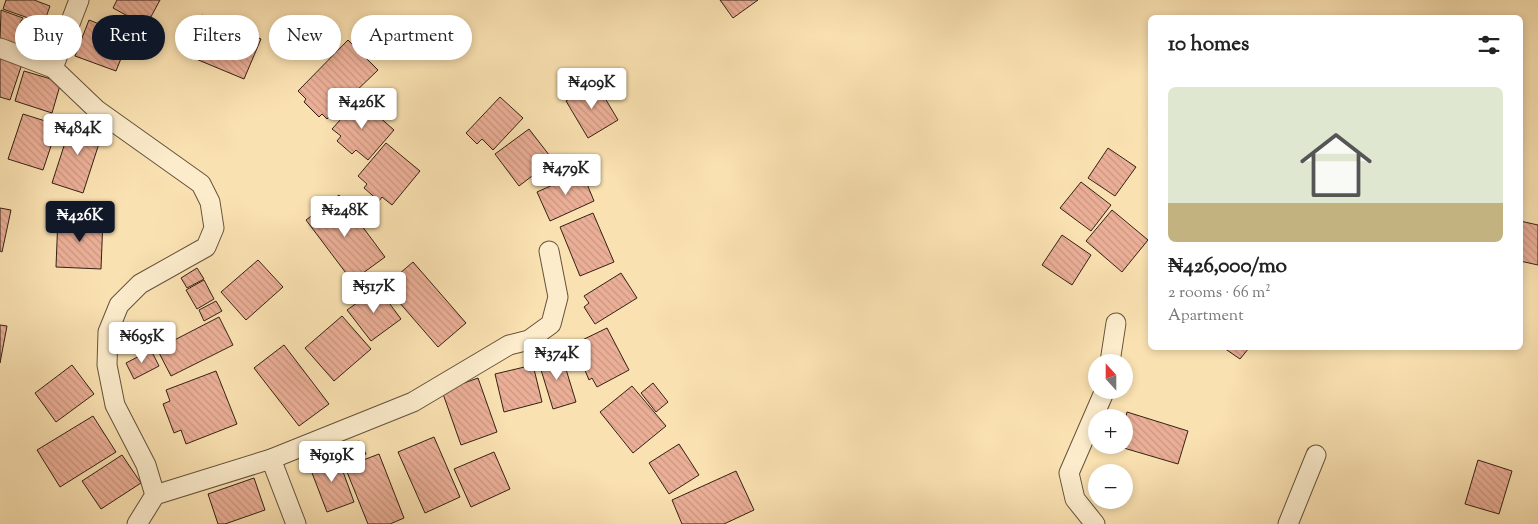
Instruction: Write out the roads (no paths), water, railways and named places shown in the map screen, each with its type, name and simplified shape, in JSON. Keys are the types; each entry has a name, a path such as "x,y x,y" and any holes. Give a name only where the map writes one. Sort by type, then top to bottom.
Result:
{"street":[{"path":"53,68 79,0"},
{"path":"0,48 53,68 97,110 201,184 210,202 214,228 206,247 140,284 119,305 108,332 107,365 115,405 146,465 155,495"},
{"path":"137,524 155,495 271,459 413,402 509,345 529,340 550,324 558,297 550,251"},
{"path":"1111,354 1116,323"},
{"path":"1095,524 1075,499 1069,473 1101,399"},
{"path":"1288,524 1316,455"},
{"path":"271,459 296,524"}]}
